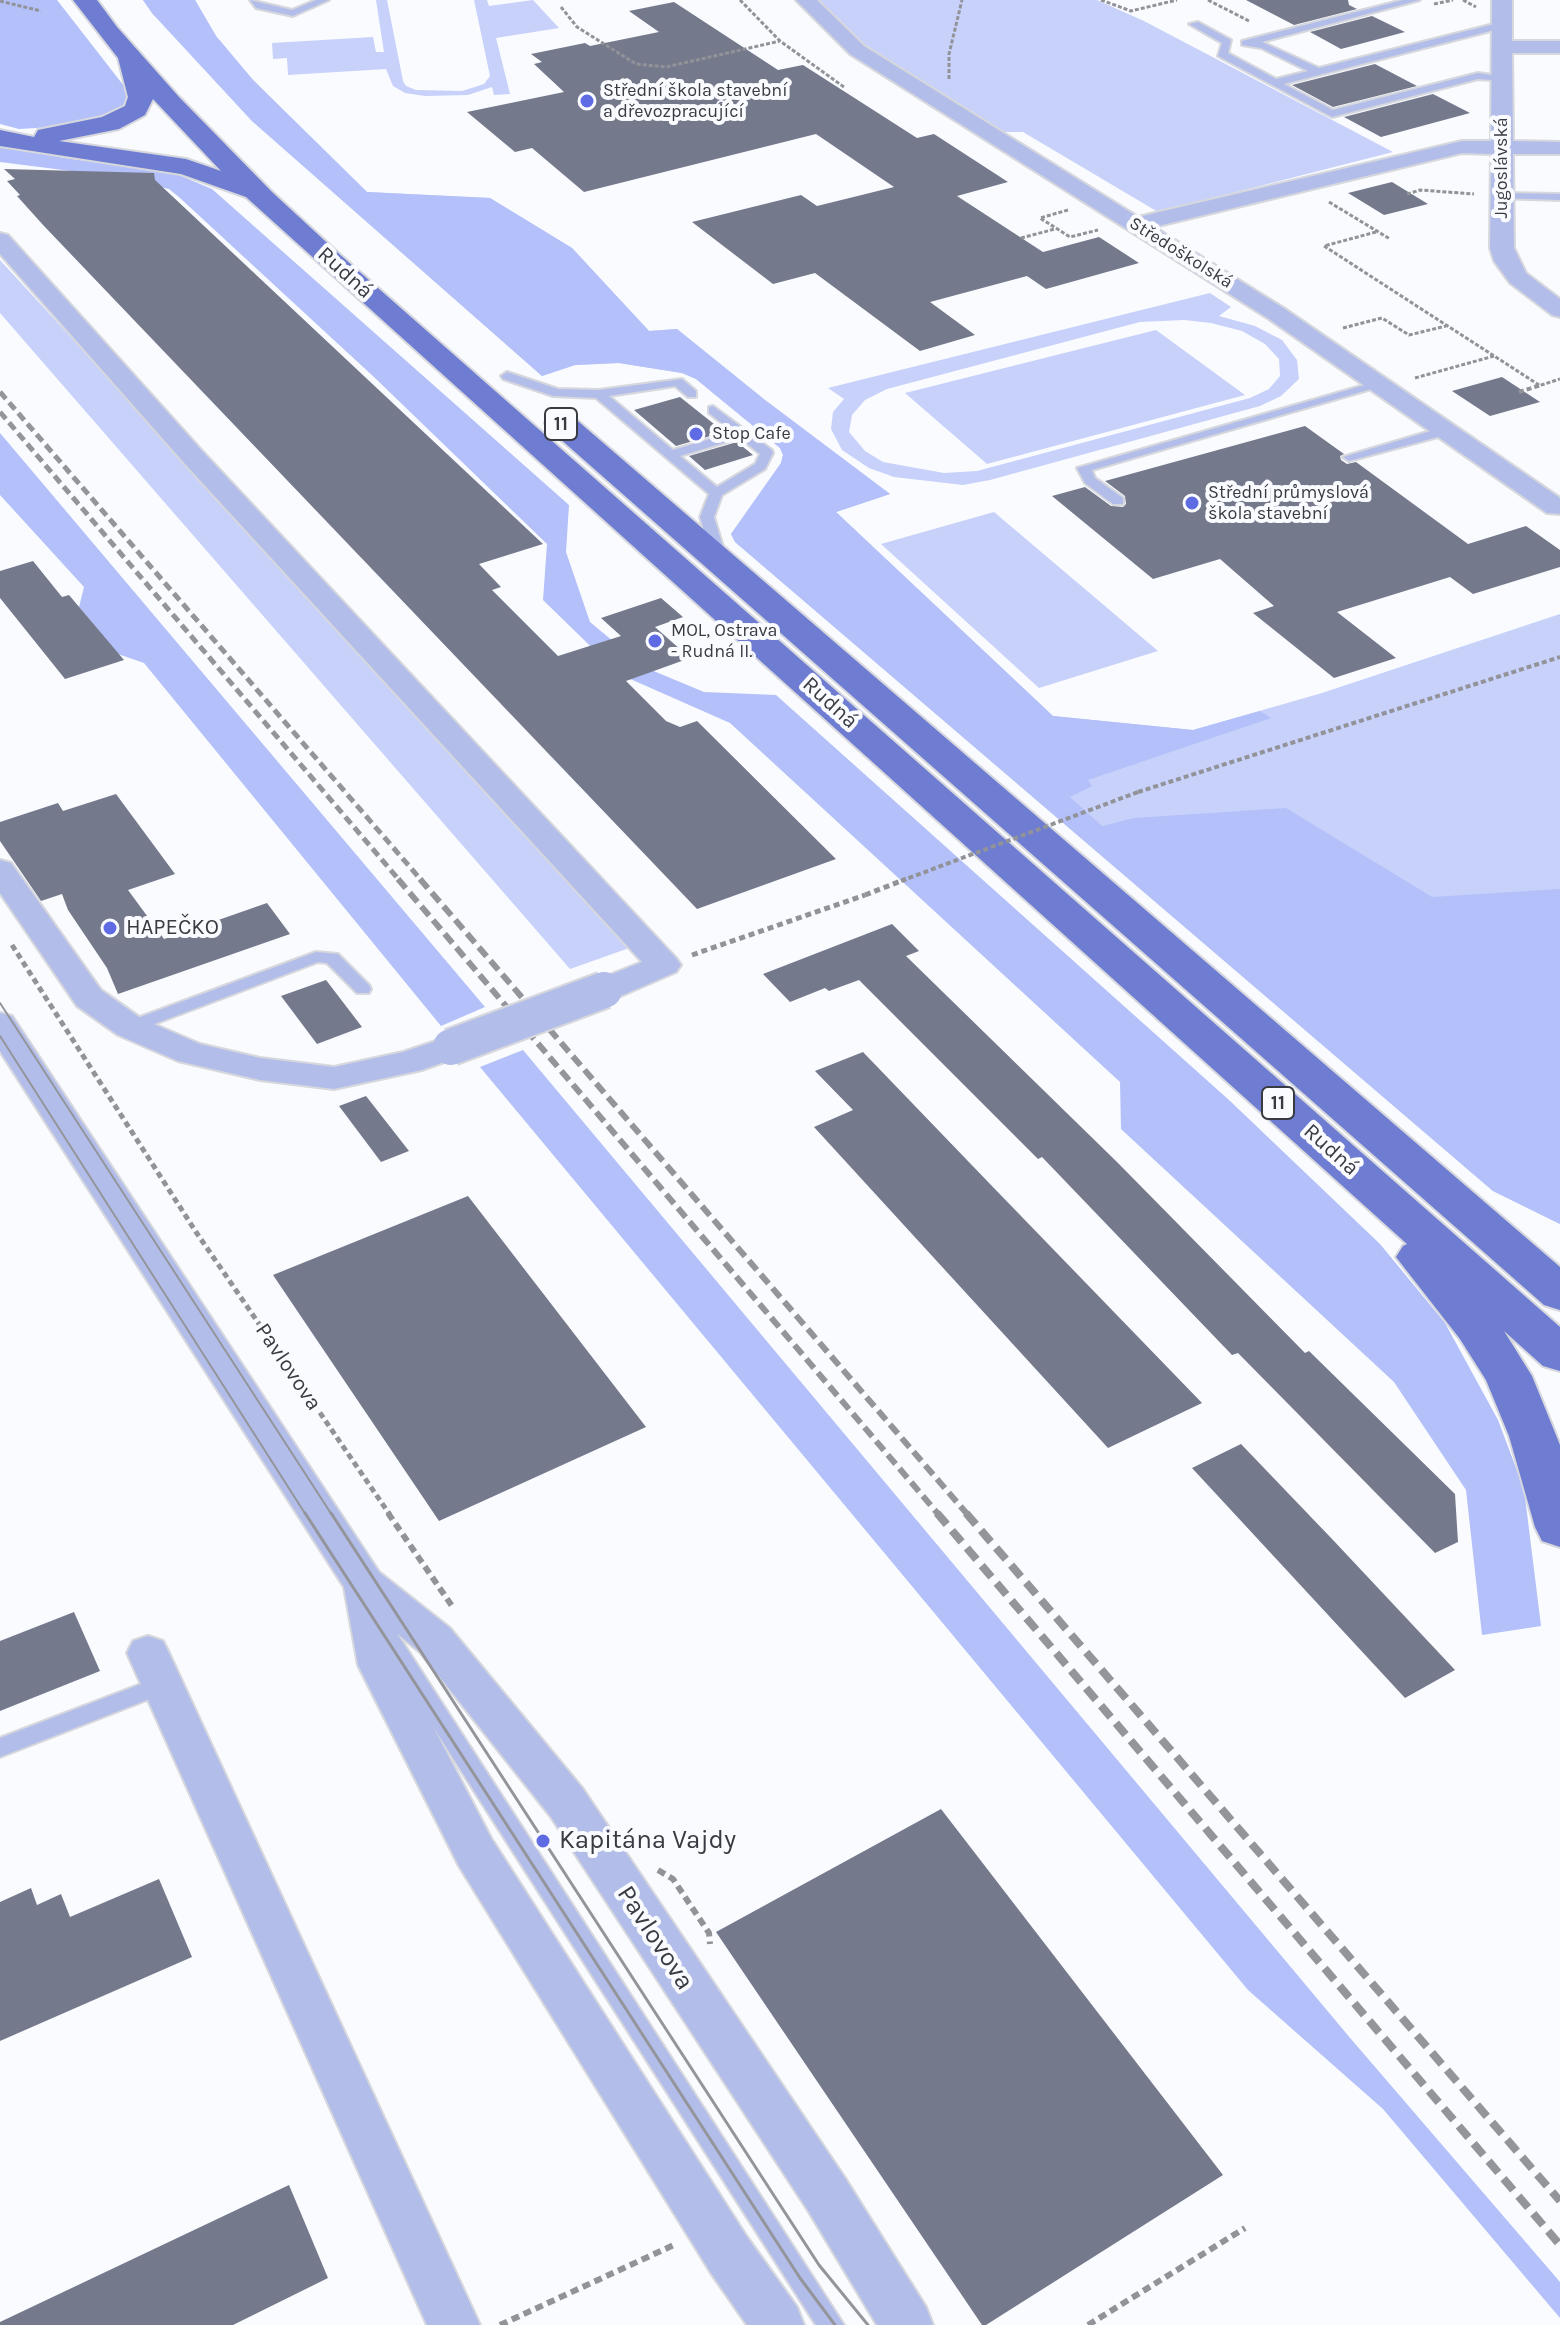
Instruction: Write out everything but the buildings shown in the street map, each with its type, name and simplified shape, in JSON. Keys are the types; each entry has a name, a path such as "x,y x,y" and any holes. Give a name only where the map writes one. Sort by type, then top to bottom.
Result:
{"highway":[{"name":"Rudná","path":"85,0 130,57 1337,1156 1560,1354"},
{"name":"Rudná","path":"117,0 137,27 201,96 272,187"},
{"path":"2,138 69,133 132,114 139,107 141,97 130,57"},
{"path":"2,138 62,150 186,167 221,178 272,187"},
{"name":"Rudná","path":"496,366 1560,1293"},
{"path":"1337,1156 1494,1353 1523,1410 1560,1527"},
{"path":"1441,1190 1560,1259"}],"street":[{"name":"Středoškolská","path":"806,0 857,50 1277,314 1556,507"},
{"name":"Jugoslávská","path":"1502,0 1502,244 1506,261 1523,283 1560,310"},
{"path":"1502,36 1560,47"},
{"path":"1136,224 1457,148 1560,148"},
{"path":"0,240 195,459 664,965 410,1062 334,1078 260,1069 190,1053 130,1027 89,998 0,870"},
{"name":"Pavlovova","path":"0,1024 366,1596 380,1665 475,1852 729,2255 778,2325"},
{"name":"Pavlovova","path":"366,1596 435,1640 567,1803 827,2195 907,2325"},
{"path":"155,1669 454,2325"}],"lane":[{"path":"255,0 259,6 293,13 324,0"},
{"path":"1246,43 1415,0"},
{"path":"1194,24 1227,42 1263,45 1318,72"},
{"path":"1274,83 1502,36"},
{"path":"1227,42 1222,54 1332,114 1478,76 1502,79"},
{"path":"1502,196 1560,197"},
{"path":"496,366 557,393 599,394 678,382 692,394"},
{"path":"1118,501 1090,480 1084,468 1379,385"},
{"path":"599,394 716,493"},
{"path":"713,410 767,453 760,466 716,493 707,517 721,563"},
{"path":"1349,457 1444,431"},
{"path":"671,455 742,433"},
{"path":"130,1027 316,957 332,958 363,989"},
{"path":"366,1596 831,2325"},
{"path":"0,1748 155,1669"}],"path":[{"path":"740,0 780,41 844,87"},
{"path":"949,108 949,54 962,0"},
{"path":"1101,0 1131,11 1177,0"},
{"path":"1208,0 1278,36"},
{"path":"0,1 41,11"},
{"path":"561,7 577,27 636,64 666,67 780,41"},
{"path":"1407,194 1420,190 1474,194"},
{"path":"1318,195 1390,239"},
{"path":"1069,210 1040,218 1070,237 1100,229"},
{"path":"1021,238 1057,228"},
{"path":"1376,232 1324,246 1539,385"},
{"path":"1334,330 1382,318 1409,335 1447,325"},
{"path":"1519,392 1560,379"},
{"path":"664,965 865,895 1138,792 1560,657"},
{"name":"Pavlovova","path":"11,945 196,1232 460,1617"},
{"path":"1088,2325 1245,2228"},
{"path":"500,2325 692,2237"}],"shaded area":[{"path":"0,0 57,0 131,95 116,115 71,126 19,129 0,124"},
{"path":"143,0 195,0 216,36 253,80 367,192 490,198 572,248 649,331 677,329 890,494 836,512 1053,716 1193,730 1322,693 1560,614 1560,1224 1493,1191 735,542 731,534 781,463 783,455 780,448 696,379 682,373 619,363 575,365 542,376 252,121"},
{"path":"143,0 195,0 216,36 253,80 367,192 490,198 572,248 649,331 677,329 890,494 836,512 1053,716 1193,730 1260,711 1271,718 1088,780 1092,786 1070,797 1102,826 1134,818 1286,808 1432,897 1560,889 1560,1224 1493,1191 735,542 731,534 781,463 783,455 780,448 696,379 682,373 619,363 575,365 542,376 252,121"},
{"path":"376,0 387,0 403,81 406,86 416,90 462,91 484,84 490,76 474,0 487,0 489,6 533,0 559,28 496,38 510,94 494,95 492,87 468,95 425,96 405,93 393,86 386,69 288,75 287,58 273,59 272,43 373,37 376,52 384,52"},
{"path":"819,0 1097,0 1144,21 1393,152 1158,212 1023,132 1000,132 862,47"},
{"path":"0,145 64,158 169,171 212,189 569,505 566,552 590,622 644,667 704,692 776,695 1229,1100 1380,1244 1445,1323 1498,1420 1524,1489 1541,1626 1482,1635 1466,1490 1394,1382 1121,1129 1120,1082 730,723 619,674 543,600 547,544 375,378 180,198 169,189 119,177 0,162"},
{"path":"0,260 632,947 570,969 0,313"},
{"path":"1210,293 1231,307 1219,316 1255,326 1282,340 1297,360 1299,379 1281,396 1260,406 963,485 894,477 869,468 842,450 831,429 833,412 844,399 828,388","holes":["1184,320 1242,331 1265,344 1279,359 1280,376 1269,389 1250,398 977,471 944,473 883,462 865,451 849,432 852,415 865,400 887,389 1140,322"]},
{"path":"1156,330 1245,395 987,464 905,393"},
{"path":"0,433 485,1007 441,1026 144,663 118,654 79,607 84,587 0,495"},
{"path":"994,512 1158,651 1039,688 881,544"},
{"path":"523,1050 1351,2039 1560,2282 1560,2318 1383,2109 1248,1990 480,1067"}],"tram line":[{"path":"0,1003 332,1515"},
{"path":"0,1036 306,1515"},
{"path":"305,1513 800,2278 835,2325"},
{"path":"331,1513 819,2265 868,2325"}],"railway":[{"path":"0,392 422,881"},
{"path":"0,412 400,881"},
{"path":"398,879 939,1515"},
{"path":"420,879 968,1515"},
{"path":"937,1513 1560,2245"},
{"path":"966,1513 1560,2201"}],"place":[{"name":"Střední škola stavební a dřevozpracující","path":"587,101"},
{"name":"Stop Cafe","path":"696,434"},
{"name":"Střední průmyslová škola stavební","path":"1192,503"},
{"name":"MOL, Ostrava - Rudná II.","path":"655,641"},
{"name":"HAPEČKO","path":"110,928"},
{"name":"Kapitána Vajdy","path":"543,1841"}]}
